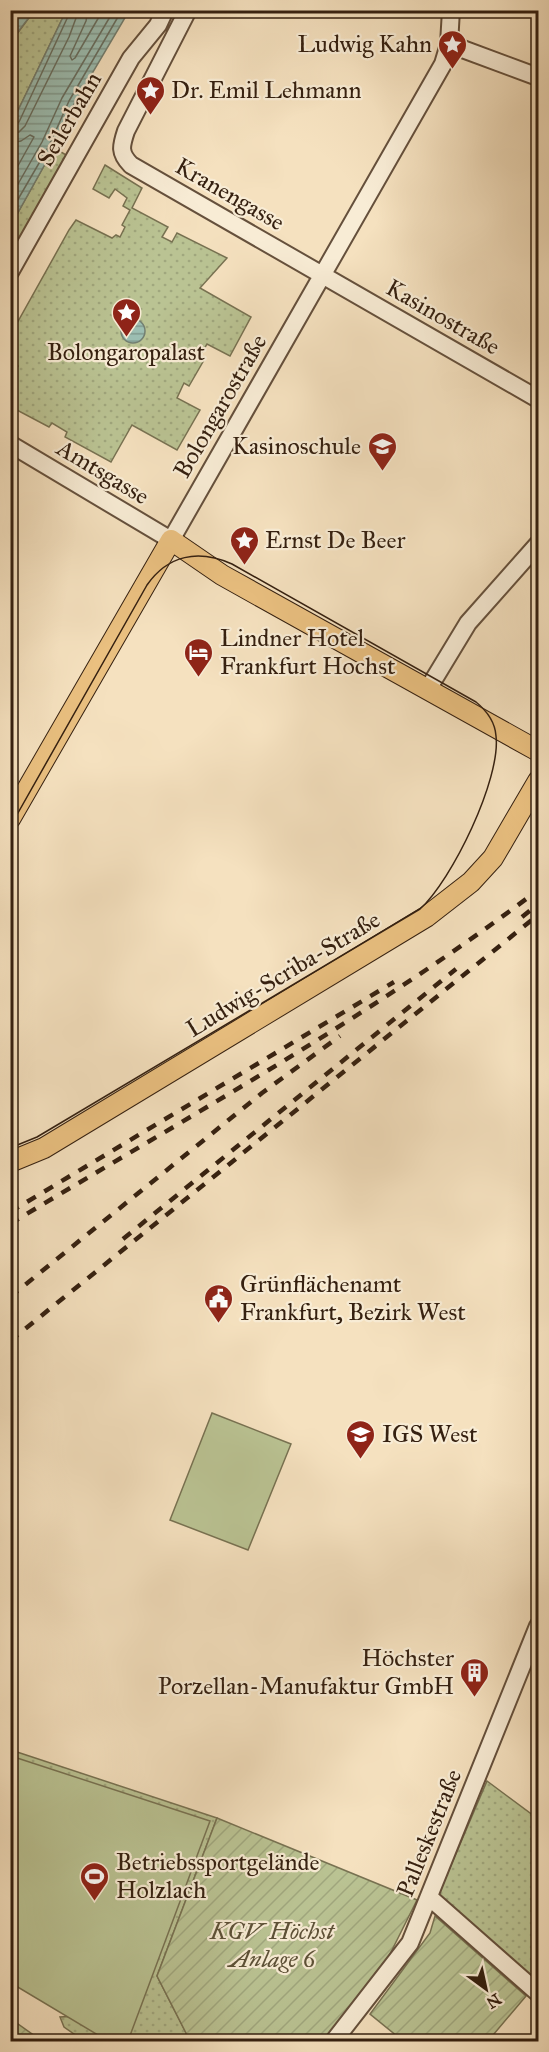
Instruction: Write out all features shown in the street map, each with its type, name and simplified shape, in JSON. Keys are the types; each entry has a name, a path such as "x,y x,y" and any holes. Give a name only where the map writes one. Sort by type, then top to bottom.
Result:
{"main road":[{"path":"171,540 222,574 538,751"},
{"name":"Bolongarostraße","path":"10,819 171,540"},
{"name":"Ludwig-Scriba-Straße","path":"10,1162 44,1149 419,922 482,872 513,828 538,781"},
{"path":"513,828 538,806"}],"street":[{"path":"161,18 174,34 188,10"},
{"name":"Bolongarostraße","path":"171,540 324,276 443,64 449,44 451,10"},
{"name":"Seilerbahn","path":"10,272 131,58 161,18"},
{"name":"Kranengasse","path":"174,34 121,146 121,153 131,165 324,276"},
{"path":"449,44 538,77"},
{"name":"Kasinostraße","path":"324,276 538,399"},
{"name":"Amtsgasse","path":"10,444 171,540"},
{"path":"428,689 468,623 538,544"},
{"name":"Palleskestraße","path":"333,2042 410,1944 538,1626"},
{"path":"429,1897 538,1993"}],"green space":[{"path":"34,11 66,11 11,125 11,42"},
{"path":"54,148 68,156 11,259 11,225"},
{"path":"105,165 142,188 132,208 168,227 162,237 172,242 177,233 227,258 200,288 251,317 230,356 207,344 199,357 204,360 189,386 184,383 177,398 200,410 177,450 132,425 111,462 65,437 67,432 52,423 49,427 17,410 11,421 11,383 18,366 11,361 11,334 69,230 76,220 112,238 116,235 120,237 125,227 122,225 130,210 123,206 127,198 115,189 109,198 93,189"},
{"path":"212,1413 291,1444 248,1550 170,1520"},
{"name":"Betriebssportgelände Holzlach","path":"11,1750 217,1818 157,1976 188,2041 84,2041 64,2027 60,2017 101,2015 11,1784"},
{"name":"Betriebssportgelände Holzlach","path":"11,1756 210,1821 128,2041 108,2041 11,1983"},
{"path":"487,1781 538,1819 538,1984 437,1898"},
{"name":"KGV Höchst Anlage 6","path":"217,1818 417,1900 387,1960 324,2041 188,2041 157,1976"},
{"path":"435,1916 526,1996 488,2041 403,2041 370,2014 430,1933"},
{"path":"11,2019 42,2041 11,2041"}],"water":[{"path":"10,11 34,11 11,41"},
{"path":"66,11 129,11 74,104 54,148 11,225 11,125"},
{"path":"133,319 142,322 145,331 142,340 133,343 124,340 121,331 124,322"}],"tram line":[{"path":"10,827 147,585 164,567 185,558 207,557 232,564 476,702 490,717 496,736 491,777 472,828 446,876 420,909 37,1137 10,1148"}],"railway":[{"path":"10,1224 345,1023 475,936 538,890"},
{"path":"522,917 538,904"},
{"path":"10,1341 538,915"},
{"path":"123,1239 456,969"},
{"path":"10,1212 394,982"},
{"path":"10,1297 262,1093 340,1036"}],"place":[{"name":"Ludwig Kahn","path":"453,70"},
{"name":"Dr. Emil Lehmann","path":"150,116"},
{"name":"Bolongaropalast","path":"126,338"},
{"name":"Kasinoschule","path":"382,472"},
{"name":"Ernst De Beer","path":"244,566"},
{"name":"Lindner Hotel Frankfurt Hochst","path":"199,678"},
{"name":"Grünflächenamt Frankfurt, Bezirk West","path":"219,1324"},
{"name":"IGS West","path":"361,1460"},
{"name":"Höchster Porzellan-Manufaktur GmbH","path":"475,1698"},
{"name":"Betriebssportgelände Holzlach","path":"95,1902"}]}
